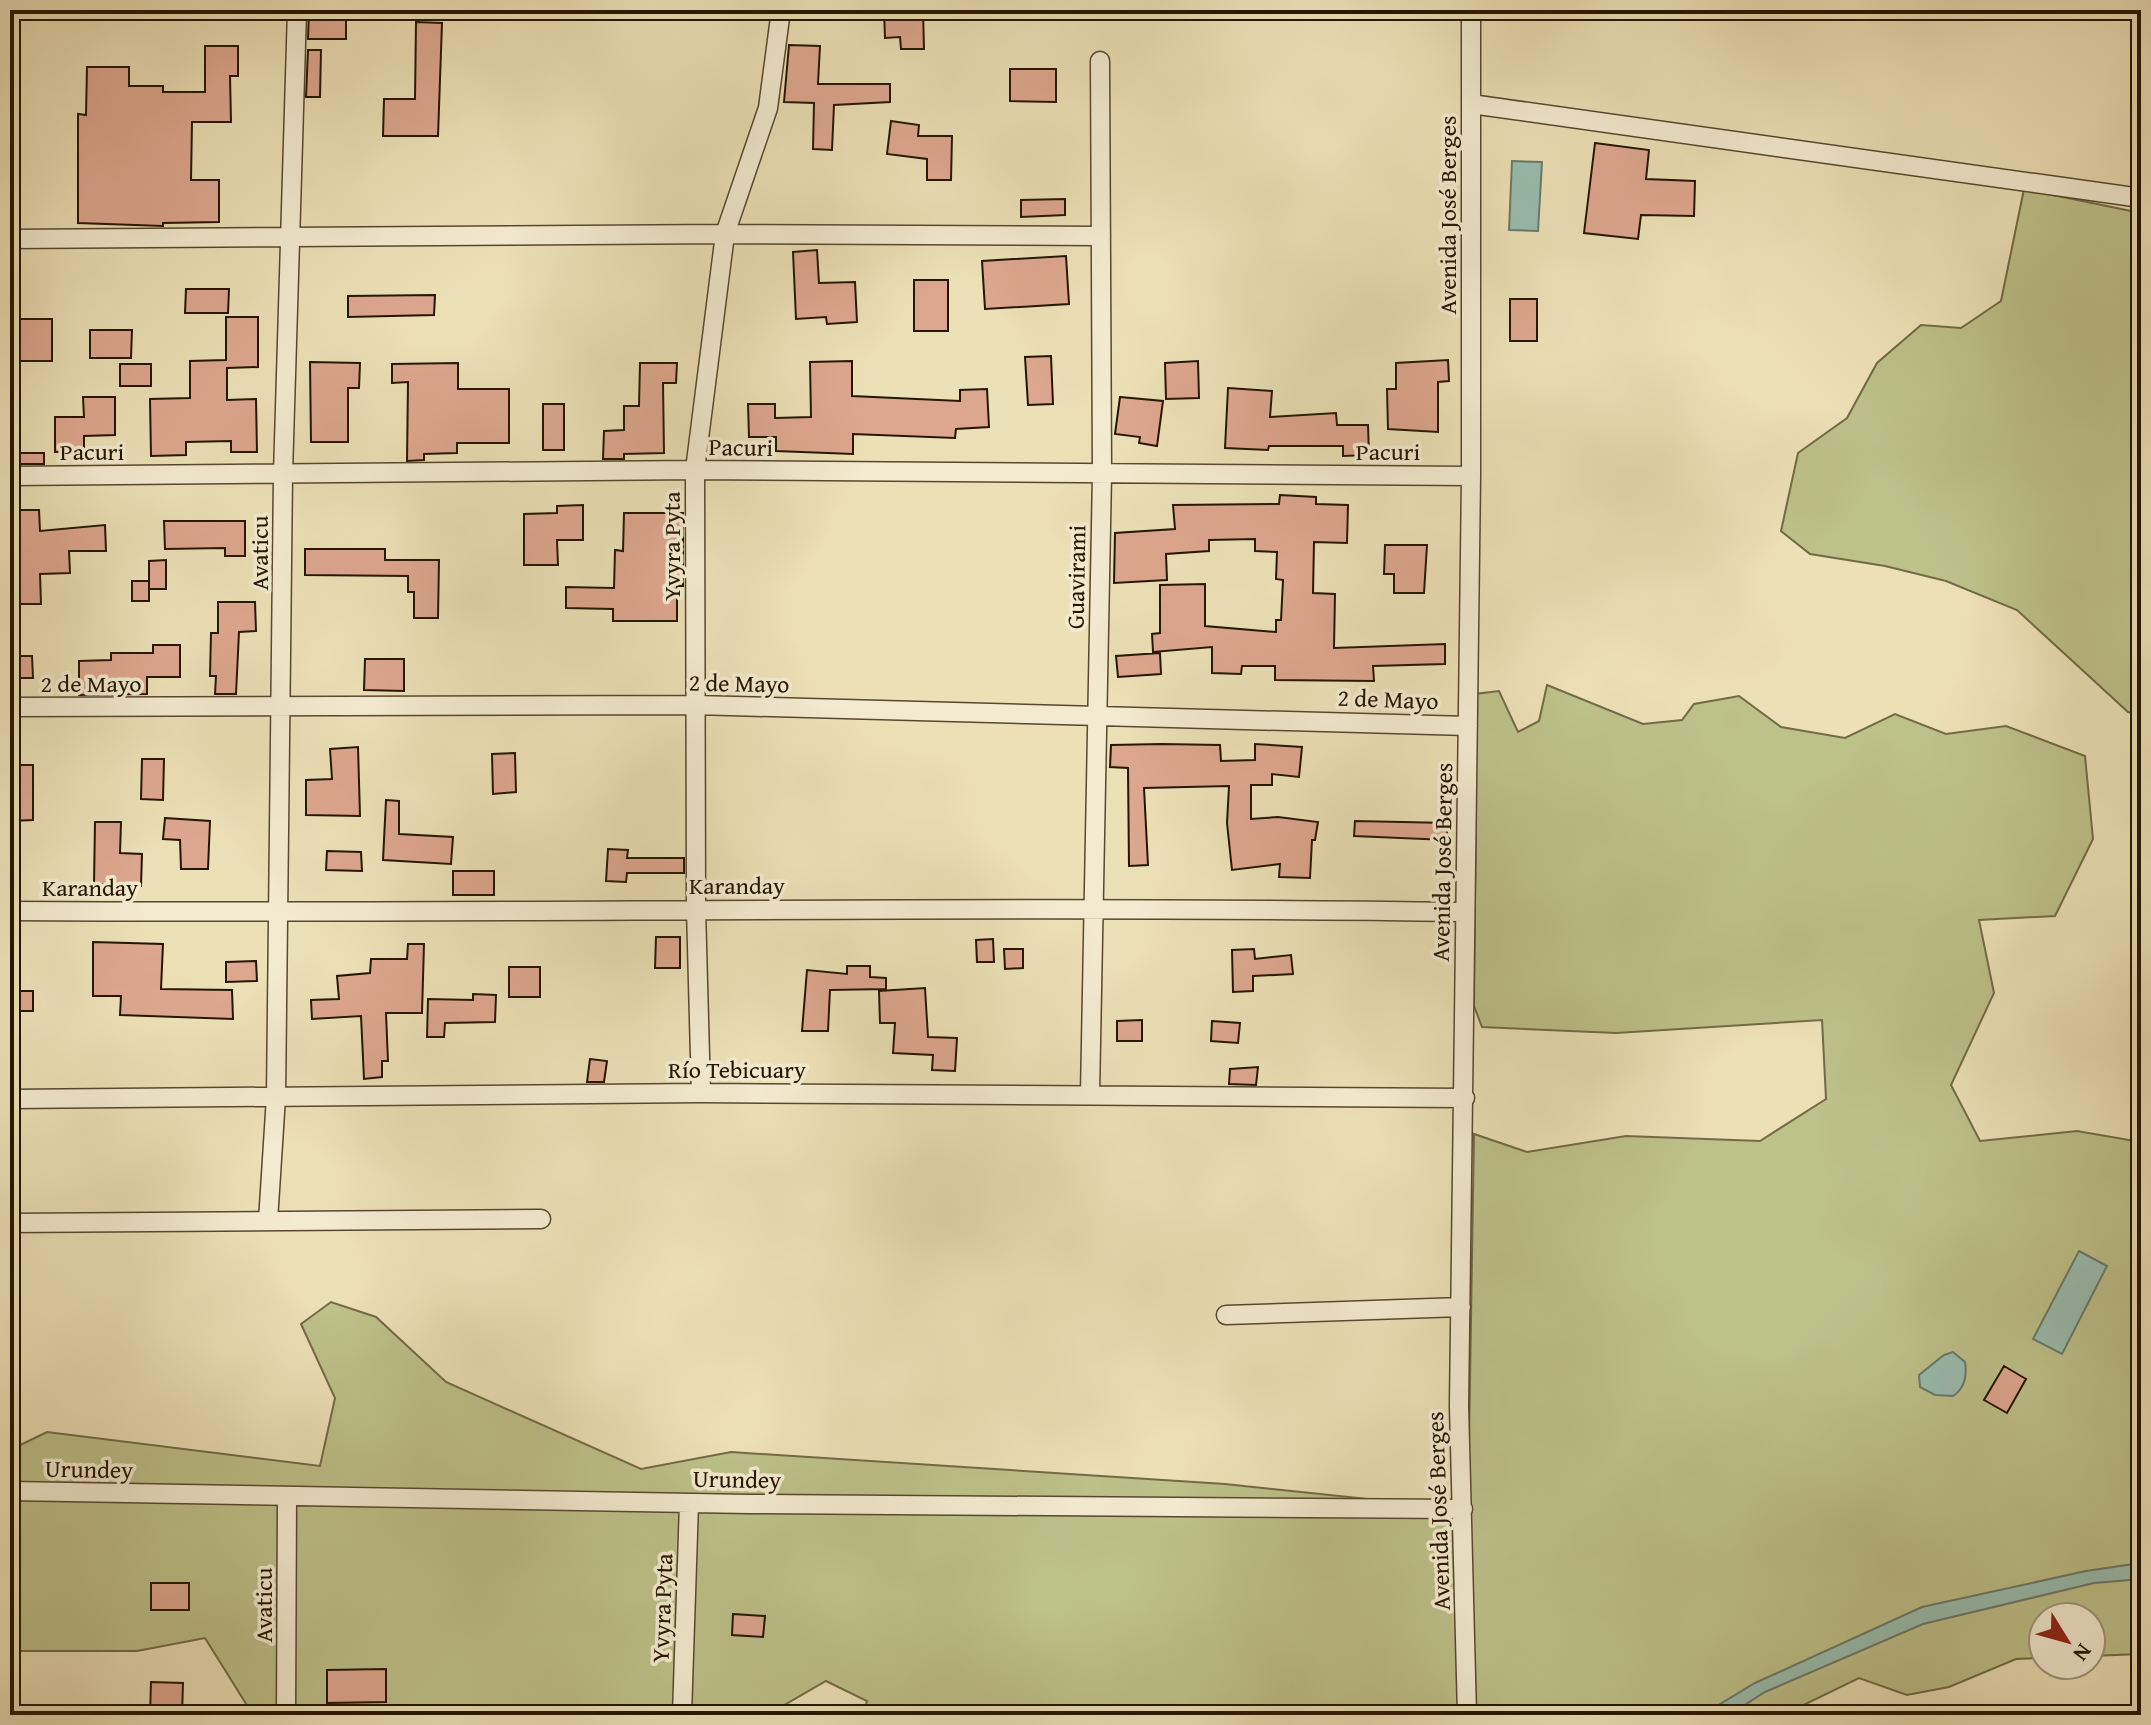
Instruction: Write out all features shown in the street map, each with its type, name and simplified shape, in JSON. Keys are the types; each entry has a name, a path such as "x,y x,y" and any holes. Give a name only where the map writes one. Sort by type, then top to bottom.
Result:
{"street":[{"name":"Avaticu","path":"268,1221 276,1097 283,706 283,474 297,10"},
{"name":"Yvyra Pyta","path":"701,1093 696,909 695,470 725,234 768,108 781,10"},
{"name":"Avenida José Berges","path":"1467,1715 1459,1406 1471,476 1471,10"},
{"name":"Guavirami","path":"1090,1094 1102,474 1100,61"},
{"path":"1471,104 2141,198"},
{"path":"10,239 725,234 1101,236"},
{"name":"Pacuri","path":"10,476 695,470 1471,476"},
{"name":"2 de Mayo","path":"10,707 695,705 1468,726"},
{"name":"Karanday","path":"10,911 280,913 1092,907 1465,912"},
{"name":"Río Tebicuary","path":"10,1099 701,1093 1465,1098"},
{"path":"10,1223 541,1219"},
{"path":"1226,1315 1461,1307"},
{"name":"Urundey","path":"10,1491 689,1503 1463,1509"},
{"name":"Avaticu","path":"286,1715 287,1496"},
{"name":"Yvyra Pyta","path":"682,1715 689,1503"}],"green space":[{"path":"2024,189 2141,213 2141,715 2128,712 2017,610 1946,581 1885,566 1810,554 1781,531 1798,453 1847,418 1877,363 1921,325 1961,328 2001,301"},
{"path":"1547,685 1643,724 1682,720 1694,704 1739,696 1781,727 1845,738 1895,714 1946,734 2006,726 2085,756 2093,839 2055,916 1979,920 1994,993 1951,1085 1980,1141 2077,1131 2141,1142 2141,1654 2107,1655 2107,1601 2027,1601 2027,1659 2016,1659 1949,1687 1907,1695 1859,1678 1783,1715 863,1715 867,1701 826,1681 767,1715 253,1715 205,1638 137,1651 10,1651 10,1489 15,1488 10,1477 10,1450 47,1432 320,1466 335,1398 301,1324 331,1302 376,1317 446,1382 641,1469 731,1452 1225,1484 1463,1509 1468,1504 1474,1134 1527,1152 1626,1136 1760,1141 1826,1099 1822,1020 1616,1033 1482,1027 1474,1006 1476,805 1466,695 1499,691 1518,732 1539,721"}],"shaded area":[{"path":"1512,161 1542,162 1538,231 1509,230"},
{"path":"2079,1251 2107,1266 2062,1354 2033,1339"},
{"path":"1953,1352 1965,1362 1966,1367 1964,1381 1957,1393 1953,1396 1935,1395 1920,1387 1919,1375 1944,1355"},
{"path":"2141,1563 2141,1579 2094,1583 1923,1624 1765,1692 1729,1715 1702,1715 1755,1683 1922,1607 2086,1571"}],"building":[{"path":"309,10 346,10 346,39 308,39"},
{"path":"884,10 923,10 924,49 901,49 900,37 885,38"},
{"path":"416,22 442,23 438,136 383,136 384,99 415,99"},
{"path":"789,45 820,46 818,84 890,84 890,102 834,105 832,150 813,149 814,103 784,102"},
{"path":"205,46 238,46 238,76 230,76 231,122 192,122 191,180 219,180 219,222 163,223 163,226 78,223 78,114 86,115 87,67 129,67 129,86 163,86 163,92 205,92"},
{"path":"308,50 321,50 320,97 306,97"},
{"path":"1010,69 1056,69 1056,102 1010,101"},
{"path":"891,121 919,125 918,136 952,136 951,180 927,180 927,159 887,154"},
{"path":"1595,143 1649,150 1646,179 1695,181 1694,216 1641,215 1638,239 1584,233"},
{"path":"1065,199 1065,215 1021,217 1021,200"},
{"path":"817,250 819,283 855,282 857,322 827,324 826,317 796,319 793,252"},
{"path":"1066,256 1069,304 985,309 982,261"},
{"path":"914,280 948,280 948,331 914,331"},
{"path":"186,289 229,289 228,313 185,313"},
{"path":"435,295 434,315 348,317 348,296"},
{"path":"1510,299 1537,299 1537,341 1510,341"},
{"path":"226,317 258,317 258,367 227,368 227,400 256,399 257,452 231,452 231,441 186,442 186,455 151,456 150,399 190,398 190,361 226,360"},
{"path":"10,319 52,319 52,361 10,361"},
{"path":"90,330 132,330 131,358 90,358"},
{"path":"1051,356 1053,404 1028,405 1025,357"},
{"path":"1448,360 1449,381 1438,382 1438,432 1388,429 1387,389 1396,389 1396,363"},
{"path":"852,361 852,396 960,401 960,390 987,389 989,427 956,429 955,438 853,434 853,454 776,451 776,437 749,437 748,404 775,404 775,418 811,417 810,362"},
{"path":"1198,361 1199,398 1166,399 1165,363"},
{"path":"310,362 360,363 359,388 348,388 348,442 311,442"},
{"path":"458,363 458,389 509,389 509,443 457,443 457,453 424,454 424,460 407,461 408,382 392,383 392,364"},
{"path":"640,363 677,363 676,383 663,383 664,453 624,454 624,459 603,459 604,431 624,430 624,406 639,406"},
{"path":"120,364 151,364 151,386 120,386"},
{"path":"1228,388 1272,391 1270,417 1336,413 1337,425 1368,425 1369,455 1343,456 1343,446 1269,446 1268,450 1225,448"},
{"path":"83,397 115,397 115,435 84,436 84,451 55,452 55,417 84,417"},
{"path":"1120,397 1163,401 1157,446 1139,443 1140,437 1115,434"},
{"path":"543,404 564,404 564,450 543,450"},
{"path":"10,453 44,453 44,464 10,464"},
{"path":"1280,495 1316,497 1316,504 1348,505 1347,543 1314,542 1313,593 1335,594 1334,648 1445,644 1445,664 1373,666 1374,681 1275,680 1275,666 1242,666 1241,674 1212,673 1212,647 1153,652 1152,634 1160,633 1160,585 1205,584 1205,626 1276,632 1276,620 1281,620 1283,580 1276,579 1277,552 1255,551 1255,539 1209,540 1209,551 1166,554 1167,580 1114,583 1115,533 1175,529 1173,505 1279,504"},
{"path":"583,505 583,540 557,540 558,565 524,565 524,514 557,513 557,506"},
{"path":"10,510 39,510 40,531 105,525 106,551 69,551 70,573 40,574 41,604 12,604"},
{"path":"624,513 683,513 683,586 677,586 677,621 613,621 613,609 566,608 566,587 614,588 615,550 623,551"},
{"path":"164,521 245,521 245,556 225,556 225,548 165,549"},
{"path":"1385,545 1427,545 1424,593 1394,593 1394,574 1384,574"},
{"path":"305,549 385,549 385,560 439,560 438,618 414,618 414,592 408,592 408,576 305,575"},
{"path":"166,560 166,589 149,589 149,561"},
{"path":"132,581 149,581 149,601 132,601"},
{"path":"218,602 255,602 256,631 239,632 236,694 215,694 216,676 210,676 211,633 218,633"},
{"path":"153,645 180,645 180,677 147,677 147,694 79,695 79,661 111,660 111,653 153,653"},
{"path":"1160,653 1161,674 1118,677 1116,656"},
{"path":"10,656 32,656 33,678 10,678"},
{"path":"365,659 404,659 404,691 364,690"},
{"path":"1255,744 1302,747 1299,777 1272,774 1272,785 1251,785 1251,819 1278,817 1318,822 1315,840 1312,840 1310,878 1279,877 1280,864 1232,870 1227,823 1229,786 1144,788 1148,865 1129,866 1128,768 1110,767 1111,745 1220,745 1221,761 1255,760"},
{"path":"358,747 360,816 306,815 306,780 332,779 330,749"},
{"path":"515,753 516,792 493,794 492,754"},
{"path":"142,759 164,759 163,800 141,799"},
{"path":"10,765 33,765 33,820 10,821"},
{"path":"386,800 399,801 399,834 453,837 451,864 383,860"},
{"path":"165,818 210,821 208,869 181,869 180,840 163,839"},
{"path":"1355,821 1448,823 1447,840 1354,836"},
{"path":"95,822 121,822 120,853 142,854 141,886 94,884"},
{"path":"608,849 628,850 627,858 684,858 684,873 627,873 626,882 606,881"},
{"path":"327,851 361,852 362,871 326,870"},
{"path":"453,871 494,871 494,895 453,895"},
{"path":"656,937 680,937 680,968 655,968"},
{"path":"993,939 994,962 977,962 976,940"},
{"path":"93,942 163,944 161,989 232,990 233,1019 120,1015 121,996 93,996"},
{"path":"408,944 424,944 422,1013 386,1013 388,1061 382,1061 382,1077 364,1079 361,1016 312,1019 311,1000 339,999 337,976 370,973 371,959 407,959"},
{"path":"1004,949 1023,949 1023,968 1005,969"},
{"path":"1254,949 1255,959 1291,955 1293,974 1253,976 1253,991 1233,992 1232,950"},
{"path":"256,961 257,981 226,982 226,962"},
{"path":"847,966 870,966 870,977 886,978 886,989 830,990 828,1031 802,1031 807,970 847,974"},
{"path":"509,967 540,967 540,997 509,997"},
{"path":"925,988 928,1037 957,1038 955,1071 932,1070 933,1055 893,1053 895,1023 880,1023 879,991"},
{"path":"15,991 33,991 33,1011 15,1011"},
{"path":"473,994 496,995 495,1022 445,1023 444,1037 427,1037 428,999 473,1000"},
{"path":"1142,1020 1142,1041 1117,1041 1117,1021"},
{"path":"1212,1021 1240,1023 1238,1043 1211,1041"},
{"path":"590,1059 607,1061 604,1082 587,1082"},
{"path":"1258,1067 1256,1085 1229,1084 1230,1069"},
{"path":"2004,1366 2026,1379 2007,1413 1984,1400"},
{"path":"151,1583 189,1583 189,1610 151,1610"},
{"path":"733,1614 765,1616 763,1637 732,1635"},
{"path":"386,1669 386,1702 327,1703 327,1670"},
{"path":"151,1682 183,1683 182,1715 150,1715"}]}
